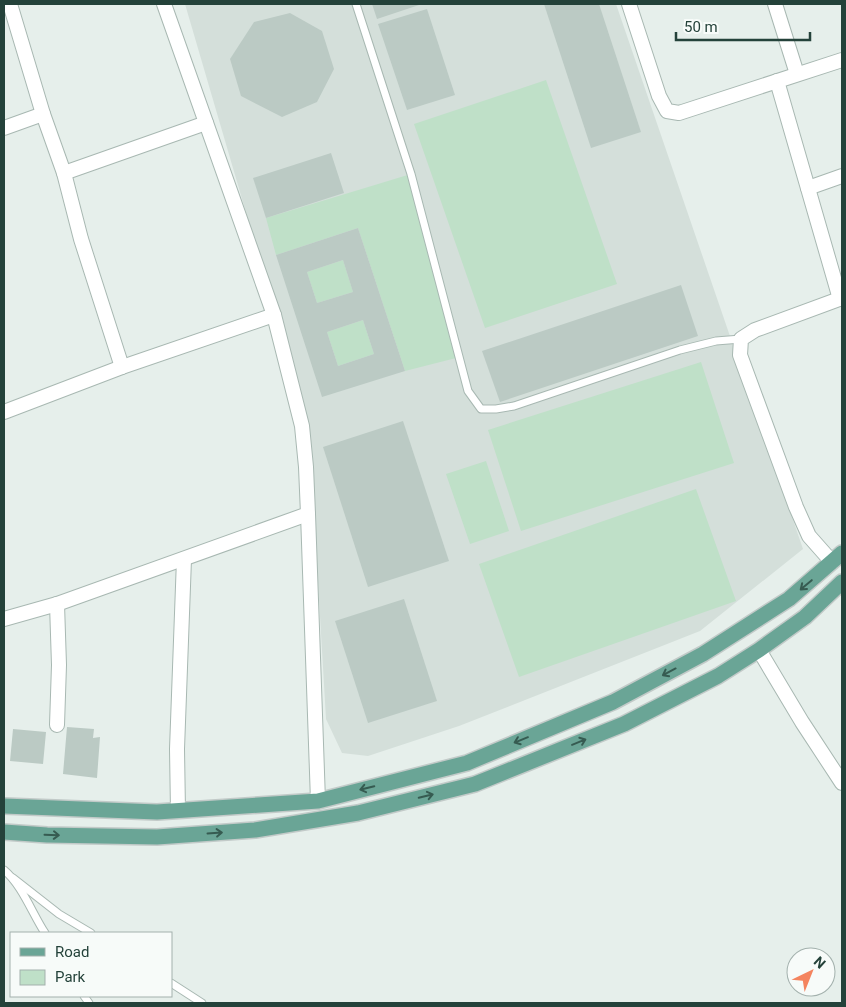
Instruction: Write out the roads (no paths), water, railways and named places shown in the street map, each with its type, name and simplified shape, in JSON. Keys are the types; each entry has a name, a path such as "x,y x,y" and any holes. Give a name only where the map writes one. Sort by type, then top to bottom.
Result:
{"main road":[{"path":"4,806 148,812 318,801 467,763 613,702 711,649 789,599 837,558"},
{"path":"4,832 47,835 157,837 255,830 358,812 475,784 624,724 718,676 805,617 842,582"},
{"path":"251,805 255,830"}],"street":[{"path":"164,4 274,314 302,426 306,467 318,801"},
{"path":"629,4 658,96 666,111 679,113 842,60"},
{"path":"775,4 797,74"},
{"path":"9,13 64,173 81,239 122,367"},
{"path":"777,81 841,299 755,330 741,339 740,355 809,536 837,558"},
{"path":"4,128 43,114"},
{"path":"64,173 206,123"},
{"path":"808,188 842,176"},
{"path":"4,412 122,367 274,314"},
{"path":"4,619 57,604 308,514"},
{"path":"178,811 184,559"},
{"path":"57,604 59,665 57,725"},
{"path":"759,650 802,722 842,783"}],"lane":[{"path":"356,4 411,174 468,391 480,409 514,406 680,350 716,341 741,339"},
{"path":"4,870 59,914 89,932"},
{"path":"13,878 44,932"},
{"path":"172,985 202,1003"}]}
